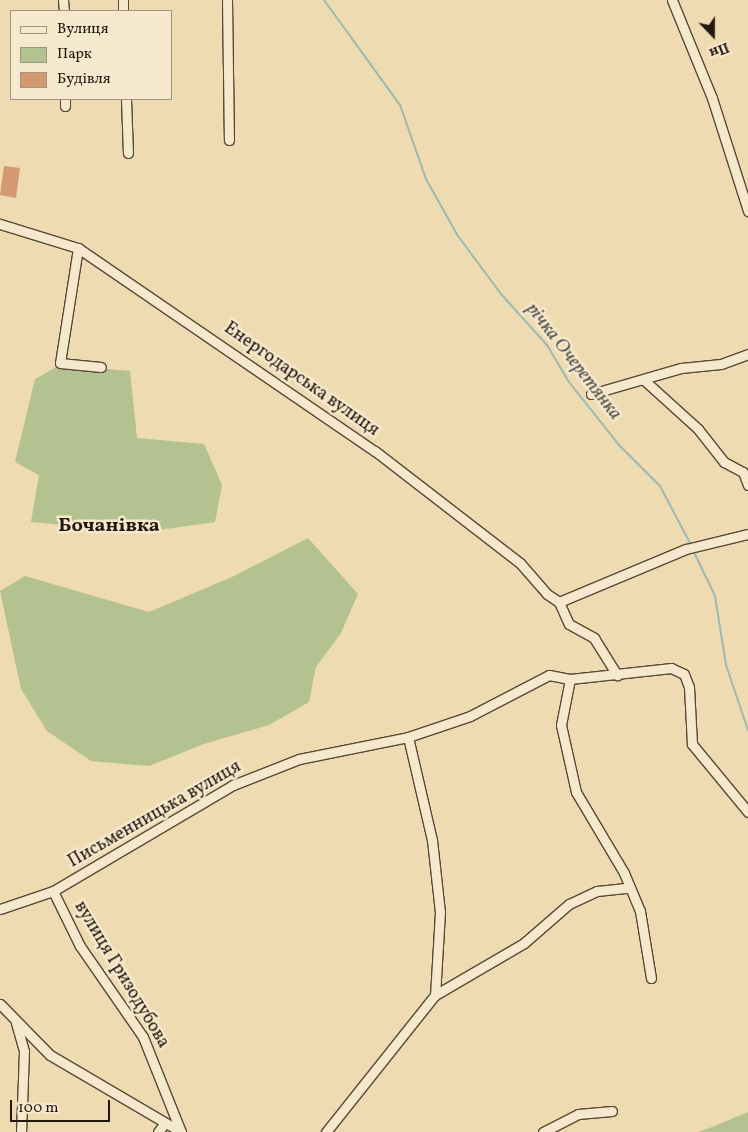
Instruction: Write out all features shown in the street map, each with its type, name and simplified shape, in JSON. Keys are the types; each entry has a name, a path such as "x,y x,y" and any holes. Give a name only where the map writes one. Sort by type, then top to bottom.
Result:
{"street":[{"path":"227,0 229,140"},
{"path":"672,0 712,98 748,211"},
{"path":"126,100 128,153"},
{"name":"Енергодарська вулиця","path":"0,224 78,248 375,451 520,563 547,594 559,602 569,624 594,638 617,675"},
{"path":"78,248 60,363 102,367"},
{"path":"591,394 681,368 721,364 748,354"},
{"path":"644,380 698,429 724,462 744,472 748,485"},
{"path":"559,602 686,549 748,534"},
{"name":"Письменницька вулиця","path":"0,910 53,892 233,785 299,759 408,737 470,716 549,675 570,679 671,668 684,674 689,687 692,744 748,812"},
{"path":"570,679 561,725 576,792 624,873 628,888 640,911 651,978"},
{"path":"408,737 432,840 440,912 435,995"},
{"path":"326,1132 435,995 524,943 569,904 598,891 628,888"},
{"name":"вулиця Гризодубова","path":"53,892 80,946 143,1037 181,1132"},
{"path":"0,1004 50,1055 164,1124 181,1132"},
{"path":"15,1021 24,1051 21,1132"},
{"path":"543,1132 578,1114 612,1112"},
{"path":"158,1132 164,1124"}],"green space":[{"path":"60,365 130,371 137,438 204,444 222,485 215,522 145,532 31,522 39,475 15,462 35,379"},
{"path":"308,538 358,594 341,633 316,667 309,702 269,725 204,744 149,766 91,761 47,731 21,689 0,591 25,576 149,612 232,577"},
{"path":"748,1112 748,1132 698,1132 712,1127"}],"building":[{"path":"4,166 20,168 16,198 0,195"}],"waterway":[{"name":"річка Очеретянка","path":"324,0 400,105 426,179 458,236 501,294 547,345 569,382 619,445 660,486 691,545"},
{"name":"річка Очеретянка","path":"693,550 715,596 726,665 748,730"}],"district":[{"name":"Бочанівка","path":"109,526"}]}
